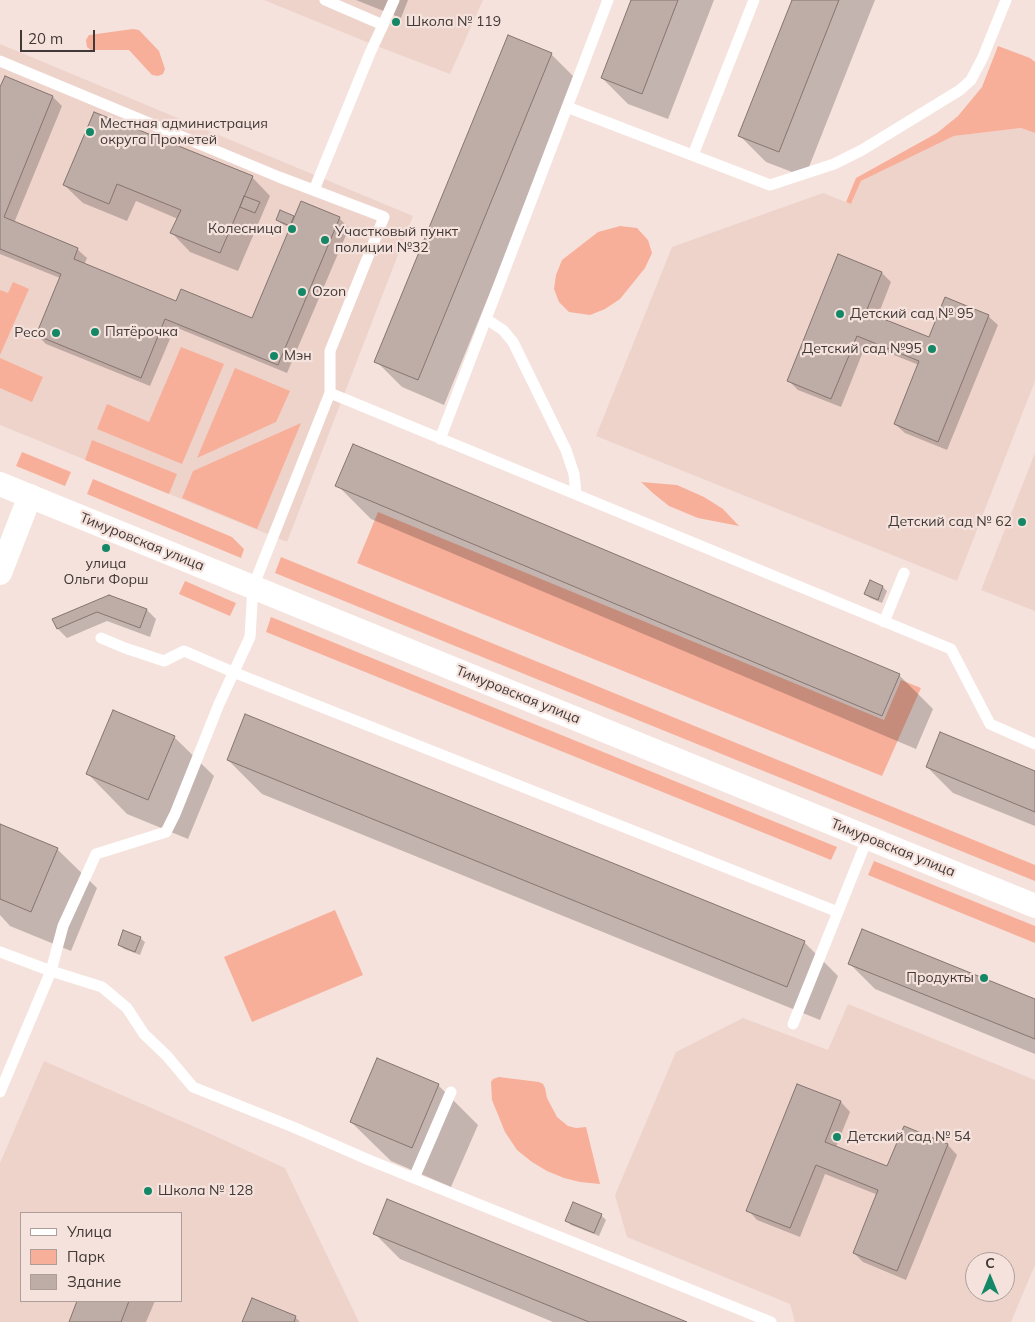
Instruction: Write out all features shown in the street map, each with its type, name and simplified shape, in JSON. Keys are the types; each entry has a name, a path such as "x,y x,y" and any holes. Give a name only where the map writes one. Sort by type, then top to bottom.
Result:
{"street":[{"name":"Тимуровская улица","path":"0,484 1035,906"},
{"path":"0,574 30,496"}],"lane":[{"path":"325,0 383,25"},
{"path":"314,190 370,53 394,0"},
{"path":"440,438 608,0"},
{"path":"693,155 754,0"},
{"path":"567,107 770,185 834,164 862,150 960,90 971,80 983,58 1006,0"},
{"path":"0,60 252,165 384,217 330,351 330,393 254,587 250,637 219,704 175,814 166,832 96,854 63,926 51,971 0,1092"},
{"path":"486,319 503,330 513,342 566,450 574,474 576,494"},
{"path":"330,393 951,650 990,724 1035,744"},
{"path":"884,622 904,573"},
{"path":"101,638 164,661 184,651 838,912"},
{"path":"793,1024 868,838"},
{"path":"0,952 102,988 128,1008 144,1034 167,1056 193,1087 771,1322"},
{"path":"414,1178 451,1092"}],"shaded area":[{"name":"Школа № 119","path":"264,0 483,0 450,74"},
{"path":"0,44 413,216 287,542 0,425"},
{"name":"Детский сад № 95","path":"1021,128 1035,133 1035,381 957,581 596,436 672,247 823,193 851,204 861,181 954,136"},
{"name":"Детский сад № 62","path":"1035,453 1035,611 981,590"},
{"name":"Детский сад № 54","path":"848,1004 1035,1080 1035,1265 1011,1322 795,1322 790,1304 627,1237 615,1195 676,1052 743,1018 828,1050"},
{"name":"Школа № 128","path":"44,1061 285,1168 359,1322 0,1322 0,1163"}],"green space":[{"path":"133,29 139,30 159,51 165,69 163,74 158,76 152,75 129,50 91,50 87,47 86,40 89,35"},
{"path":"998,46 1030,58 1035,62 1035,133 1021,128 954,136 861,181 851,204 846,202 856,178 937,133 958,116 982,87"},
{"path":"620,226 637,228 648,240 652,253 645,268 620,299 605,309 590,315 569,312 559,302 554,289 556,275 562,260 598,232"},
{"path":"13,282 29,289 0,355 0,290 8,293"},
{"path":"181,347 224,364 182,464 97,429 107,404 149,422"},
{"path":"0,358 43,377 32,402 0,388"},
{"path":"235,368 290,391 276,422 197,458"},
{"path":"301,423 257,529 182,498 193,471"},
{"path":"92,440 177,474 169,494 85,460"},
{"path":"22,452 71,472 65,486 16,466"},
{"path":"93,479 232,537 244,549 241,558 87,494"},
{"path":"641,482 677,485 704,497 723,509 739,526 698,518 669,506"},
{"path":"378,512 884,720 901,680 921,688 882,776 357,563"},
{"path":"281,557 1035,865 1035,881 275,573"},
{"path":"185,581 236,603 230,616 179,594"},
{"path":"271,617 837,847 831,860 266,632"},
{"path":"874,861 1035,926 1035,943 868,875"},
{"path":"335,910 363,975 252,1022 224,957"},
{"path":"499,1077 543,1084 547,1098 557,1117 568,1126 576,1128 586,1127 600,1184 564,1178 547,1171 517,1150 505,1132 492,1100 491,1082"}],"building":[{"path":"631,0 678,0 642,94 601,78"},
{"path":"792,0 839,0 779,152 738,136"},
{"path":"508,35 552,53 418,380 374,362"},
{"path":"5,76 53,96 4,217 78,248 74,259 176,301 181,289 252,318 301,201 340,217 278,365 165,319 141,378 36,335 61,274 0,249 0,87"},
{"path":"94,112 253,176 220,253 170,233 181,210 117,184 109,204 63,185"},
{"path":"244,196 260,202 255,213 240,207"},
{"path":"280,210 294,216 290,226 276,220"},
{"name":"Детский сад №95","path":"838,254 882,272 866,312 929,337 945,297 989,315 938,442 894,424 919,361 857,336 831,399 787,381"},
{"path":"353,444 900,674 882,716 335,486"},
{"path":"870,580 883,586 878,600 864,594"},
{"path":"109,595 147,609 140,628 97,612 57,629 52,619"},
{"path":"113,710 175,736 148,800 86,774"},
{"path":"245,714 805,941 787,987 227,760"},
{"path":"940,732 1035,771 1035,812 926,767"},
{"path":"0,824 58,848 31,912 0,899"},
{"path":"862,929 1035,999 1035,1039 848,964"},
{"path":"123,930 141,937 135,952 118,945"},
{"path":"377,1058 439,1084 412,1148 350,1122"},
{"path":"797,1084 841,1101 825,1142 887,1166 904,1126 948,1144 897,1271 853,1253 878,1190 816,1165 790,1228 746,1211"},
{"path":"387,1199 687,1322 589,1322 373,1234"},
{"path":"573,1202 602,1214 594,1233 565,1221"},
{"path":"252,1298 296,1316 294,1322 242,1322"},
{"path":"77,1302 129,1302 121,1322 69,1322"}],"place":[{"name":"Школа № 119","path":"396,22"},
{"name":"Местная администрация округа Прометей","path":"90,132"},
{"name":"Колесница","path":"292,229"},
{"name":"Участковый пункт полиции №32","path":"325,240"},
{"name":"Ozon","path":"302,292"},
{"name":"Детский сад № 95","path":"840,314"},
{"name":"Пятёрочка","path":"95,332"},
{"name":"Ресо","path":"56,333"},
{"name":"Детский сад №95","path":"932,349"},
{"name":"Мэн","path":"274,356"},
{"name":"Детский сад № 62","path":"1022,522"},
{"name":"улица Ольги Форш","path":"106,548"},
{"name":"Продукты","path":"984,978"},
{"name":"Детский сад № 54","path":"837,1137"},
{"name":"Школа № 128","path":"148,1191"}]}
